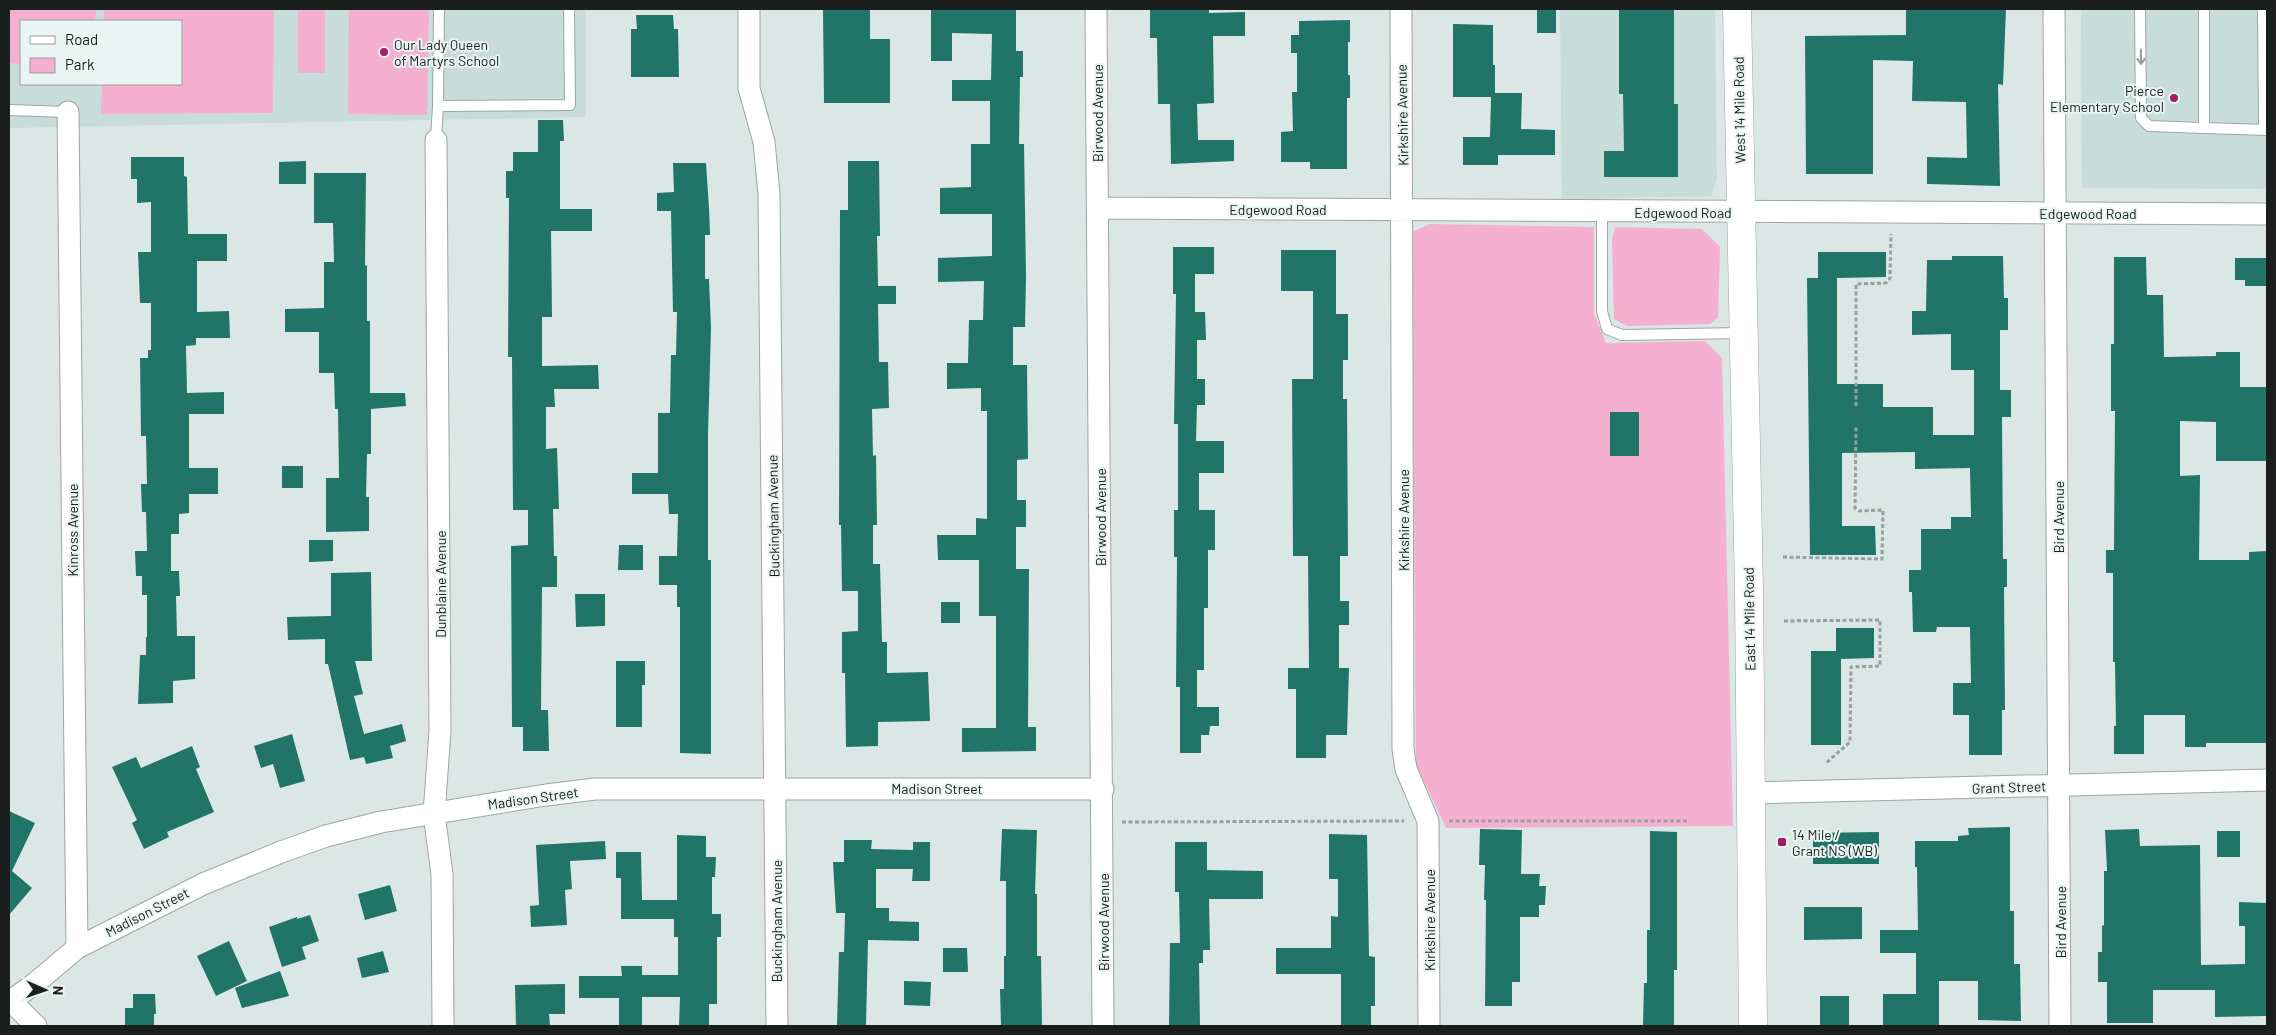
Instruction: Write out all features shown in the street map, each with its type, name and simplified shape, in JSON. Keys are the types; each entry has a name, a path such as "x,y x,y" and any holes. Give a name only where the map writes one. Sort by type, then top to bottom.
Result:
{"main road":[{"name":"West 14 Mile Road","path":"1737,9 1742,212"},
{"name":"East 14 Mile Road","path":"1742,212 1751,794 1752,1026"}],"street":[{"name":"Buckingham Avenue","path":"748,9 749,88 764,142 768,171 777,1026"},
{"name":"Birwood Avenue","path":"1096,9 1103,788 1103,1026"},
{"name":"Kirkshire Avenue","path":"1401,9 1403,749 1406,769 1428,821 1429,1026"},
{"name":"Bird Avenue","path":"2054,9 2060,1026"},
{"name":"Kinross Avenue","path":"68,112 77,948"},
{"name":"Dunblaine Avenue","path":"436,140 440,731 434,814 442,874 443,1026"},
{"name":"Edgewood Road","path":"1098,208 2267,214"},
{"name":"Grant Street","path":"1751,794 2267,780"},
{"name":"Madison Street","path":"9,1001 33,985 77,948 204,884 280,852 355,828 546,794 595,789 1103,788"},
{"path":"9,1001 36,1026"}],"lane":[{"path":"436,140 439,9"},
{"path":"438,106 570,105 569,9"},
{"path":"2140,9 2141,118 2149,126 2266,130 2264,9"},
{"path":"2204,9 2204,128"},
{"path":"9,110 68,112"},
{"path":"1602,212 1602,311 1607,329 1622,335 1745,333"}],"path":[{"path":"1856,406 1856,284 1886,283 1890,278 1891,234"},
{"path":"1783,557 1882,559 1884,510 1860,511 1855,508 1856,428"},
{"path":"1784,621 1880,620 1880,666 1851,667 1850,742 1825,764"},
{"path":"1116,822 1406,821"},
{"path":"1440,821 1688,821"}],"shaded area":[{"name":"Our Lady Queen of Martyrs School","path":"9,9 586,9 586,117 9,128"},
{"path":"1560,9 1715,9 1717,179 1711,196 1562,199"},
{"name":"Pierce Elementary School","path":"2081,9 2267,9 2267,189 2082,188"}],"green space":[{"path":"9,9 96,9 95,20 20,20 20,64 9,63"},
{"path":"104,9 274,9 273,113 101,114 102,85 182,85 182,20 104,20"},
{"path":"298,9 325,9 325,73 298,73"},
{"path":"349,9 429,9 427,115 348,114"},
{"path":"1430,224 1594,227 1594,314 1606,343 1705,341 1722,358 1733,826 1446,828 1416,764 1412,232"},
{"path":"1615,227 1702,229 1720,247 1718,318 1710,324 1627,326 1614,319 1612,240"}],"building":[{"path":"823,9 870,9 870,39 890,39 890,103 824,103"},
{"path":"931,9 1016,10 1016,51 1023,51 1023,77 1020,77 1019,144 1024,144 1025,327 1013,327 1013,365 1027,365 1028,459 1017,460 1017,500 1026,500 1026,527 1016,527 1016,569 1029,569 1028,727 1036,727 1036,751 962,752 962,728 996,728 996,616 979,616 979,560 938,560 937,535 976,535 976,518 987,519 987,411 981,411 981,388 947,389 947,363 968,363 969,320 983,320 984,281 938,282 938,258 992,256 992,214 940,214 940,188 971,187 971,144 990,144 990,101 952,101 952,80 991,80 992,34 952,33 952,61 931,61"},
{"path":"1150,9 1209,9 1209,13 1245,12 1245,36 1213,36 1214,103 1197,104 1198,140 1234,140 1234,161 1171,164 1170,104 1158,104 1157,38 1150,38"},
{"path":"1619,9 1674,9 1674,104 1678,104 1678,177 1604,177 1604,151 1624,151 1623,94 1619,94"},
{"path":"1906,9 2006,9 2003,85 1998,84 2000,186 1927,184 1927,157 1967,158 1966,102 1912,101 1913,61 1873,60 1873,174 1806,174 1805,36 1906,35"},
{"path":"1537,10 1556,10 1556,33 1537,33"},
{"path":"636,15 673,15 674,29 678,29 679,77 631,77 631,29 637,29"},
{"path":"1350,20 1348,75 1350,75 1350,98 1347,98 1347,169 1310,169 1310,162 1281,162 1281,132 1293,131 1292,92 1297,92 1297,53 1291,53 1291,35 1299,35 1299,21"},
{"path":"1453,24 1493,25 1495,93 1522,93 1521,129 1555,130 1555,155 1498,155 1498,165 1463,165 1463,137 1490,137 1491,97 1453,97"},
{"path":"538,120 563,120 564,141 560,141 560,209 592,209 592,231 551,231 552,317 542,317 542,366 598,365 599,389 554,389 555,407 546,407 546,449 557,448 559,509 553,509 554,556 557,556 557,587 542,587 541,710 548,710 549,751 523,751 523,727 512,727 511,546 528,545 528,510 513,510 512,357 508,357 509,198 506,198 506,171 513,171 513,152 538,152"},
{"path":"131,157 184,157 184,176 187,177 188,234 227,234 227,261 197,261 197,312 229,311 230,338 196,338 196,345 186,346 187,393 224,392 224,414 189,414 189,468 218,468 218,494 189,494 189,513 179,514 179,534 171,534 171,571 179,571 180,596 176,596 177,636 195,636 195,679 173,681 173,703 138,704 140,655 146,655 147,637 147,595 142,595 142,576 136,576 135,551 147,551 146,512 142,512 141,484 147,484 146,436 141,436 140,358 148,358 148,350 151,350 151,303 140,303 138,252 151,252 151,202 137,203 137,179 131,179"},
{"path":"306,161 306,184 279,184 279,162"},
{"path":"848,161 879,161 880,236 877,236 878,286 896,286 896,304 878,304 879,362 888,362 889,408 872,409 873,456 876,455 877,525 873,525 873,564 880,564 882,642 887,642 887,673 928,672 930,721 878,722 878,746 846,747 845,673 842,673 842,632 858,631 858,591 842,591 841,525 839,525 840,210 848,210"},
{"path":"673,163 706,163 709,208 710,235 705,235 705,279 709,279 711,328 708,434 708,560 711,560 711,754 680,753 680,607 677,607 677,585 659,585 659,556 677,556 678,514 669,514 668,494 632,494 632,473 658,473 658,413 670,413 671,355 676,355 677,312 673,312 671,211 657,211 657,193 674,192"},
{"path":"314,173 366,173 365,266 367,265 367,321 370,321 370,393 405,393 406,406 371,409 371,454 367,454 366,497 369,497 369,531 326,532 326,478 339,478 338,409 335,409 334,373 319,373 319,332 285,332 285,309 324,308 324,262 334,262 333,223 314,223"},
{"path":"1173,247 1214,247 1214,274 1195,274 1195,312 1205,312 1206,340 1197,340 1197,379 1205,379 1205,405 1197,405 1196,441 1224,441 1224,473 1199,473 1199,510 1215,510 1215,550 1208,550 1208,608 1204,608 1204,670 1197,670 1197,707 1219,707 1219,726 1210,726 1209,735 1201,735 1201,753 1180,753 1180,687 1176,687 1177,557 1174,557 1174,510 1178,510 1178,424 1174,424 1176,294 1173,294"},
{"path":"1281,250 1336,250 1336,314 1348,314 1348,360 1343,360 1343,399 1347,399 1348,556 1340,556 1340,601 1349,601 1349,625 1339,625 1339,668 1349,668 1347,735 1326,735 1326,758 1296,758 1296,689 1288,689 1288,668 1309,668 1308,556 1293,556 1292,379 1313,379 1313,291 1281,291"},
{"path":"1818,252 1886,252 1886,277 1837,278 1837,384 1883,384 1883,407 1933,407 1933,435 1974,435 1974,370 1951,370 1951,334 1912,335 1912,311 1926,311 1927,260 1952,260 1952,256 2003,256 2004,298 2008,298 2008,330 2000,330 2000,390 2011,390 2011,417 2002,417 2003,559 2007,559 2007,587 2004,587 2005,710 2002,710 2002,755 1969,755 1969,715 1953,715 1953,683 1971,683 1970,627 1937,627 1936,632 1913,632 1912,592 1909,592 1909,570 1921,570 1921,529 1951,529 1951,517 1971,517 1970,468 1915,469 1915,452 1842,453 1842,526 1875,526 1876,555 1810,555 1807,278 1818,278"},
{"path":"2114,257 2146,257 2147,295 2163,295 2164,357 2216,356 2216,352 2240,352 2240,387 2267,387 2267,461 2216,461 2216,422 2180,421 2180,476 2200,475 2199,560 2249,560 2249,552 2267,551 2267,743 2206,743 2206,747 2185,747 2185,715 2144,715 2144,754 2114,754 2114,726 2116,726 2115,662 2113,662 2113,573 2106,573 2106,550 2114,550 2115,411 2111,411 2111,344 2114,344"},
{"path":"2235,258 2267,258 2267,286 2245,286 2245,280 2235,280"},
{"path":"1610,412 1639,412 1639,456 1610,456"},
{"path":"282,466 303,466 303,488 282,488"},
{"path":"309,540 333,540 333,561 309,562"},
{"path":"619,545 643,545 643,570 618,570"},
{"path":"371,572 372,661 355,661 363,694 354,696 364,734 402,724 406,741 390,746 393,758 366,764 364,757 350,760 328,664 325,664 325,639 288,640 287,617 331,616 331,573"},
{"path":"575,594 605,594 605,626 576,627"},
{"path":"941,602 960,602 960,623 941,623"},
{"path":"1836,628 1874,628 1874,658 1841,659 1841,745 1811,745 1811,651 1836,651"},
{"path":"616,661 645,661 645,685 642,685 642,727 616,727"},
{"path":"292,734 305,781 280,788 273,764 261,768 254,746"},
{"path":"192,746 200,767 196,769 214,812 167,832 169,837 144,849 132,823 137,820 112,767 136,757 141,768"},
{"path":"9,811 35,823 12,871 32,888 9,915"},
{"path":"2010,827 2010,911 2014,911 2014,964 2020,964 2021,1021 1978,1020 1978,981 1939,981 1939,1026 1883,1026 1883,994 1916,994 1916,953 1880,953 1880,930 1918,930 1915,841 1958,841 1958,836 1969,835 1968,828"},
{"path":"1002,829 1037,830 1035,894 1037,894 1037,956 1041,956 1042,1026 1001,1026 1000,989 1004,989 1004,956 1006,956 1006,881 1000,881"},
{"path":"1480,829 1522,830 1521,874 1540,874 1539,886 1546,886 1545,905 1539,905 1539,917 1520,917 1520,982 1512,982 1512,1006 1485,1006 1486,900 1484,900 1485,865 1479,865"},
{"path":"2139,829 2140,846 2200,845 2201,965 2245,964 2245,926 2239,926 2239,902 2267,903 2267,1016 2215,1017 2215,990 2153,990 2153,1023 2107,1023 2107,982 2098,982 2098,952 2102,952 2102,926 2104,925 2104,871 2107,871 2105,830"},
{"path":"1650,831 1677,832 1677,970 1674,970 1674,1025 1643,1025 1644,983 1647,983 1647,930 1650,930"},
{"path":"2217,831 2240,831 2240,857 2217,857"},
{"path":"1879,832 1879,864 1813,864 1813,833"},
{"path":"1329,834 1367,835 1369,956 1375,957 1375,1006 1371,1006 1371,1026 1341,1026 1341,974 1276,974 1276,948 1331,948 1331,916 1338,917 1338,879 1329,879"},
{"path":"677,835 706,836 706,857 716,857 715,877 712,877 712,914 721,914 721,937 717,937 717,1004 709,1004 709,1026 679,1026 680,997 642,997 642,1026 619,1026 619,998 579,998 579,976 622,976 621,966 642,966 642,975 678,975 678,937 674,937 674,919 621,919 621,878 616,878 616,852 641,852 642,900 677,900"},
{"path":"844,840 872,840 871,849 913,850 913,842 930,842 930,881 912,881 913,869 876,869 876,908 889,908 889,921 919,922 919,941 868,940 866,1026 837,1026 839,952 844,952 845,913 836,913 833,862 844,862"},
{"path":"605,841 606,859 570,861 572,889 565,890 567,925 531,927 530,906 539,905 536,845"},
{"path":"1175,842 1207,842 1207,870 1263,871 1263,899 1209,899 1210,950 1203,950 1203,963 1199,963 1200,1026 1169,1026 1170,943 1180,943 1179,892 1175,892"},
{"path":"390,885 397,911 365,920 358,894"},
{"path":"1804,907 1862,907 1862,939 1804,940"},
{"path":"310,915 319,941 302,947 306,959 282,967 269,927 297,917 297,919"},
{"path":"229,941 247,981 216,996 197,956"},
{"path":"943,948 967,948 968,972 943,972"},
{"path":"383,951 389,972 362,978 357,958"},
{"path":"280,971 289,996 242,1008 235,988"},
{"path":"904,981 931,982 930,1006 904,1005"},
{"path":"565,984 565,1014 549,1014 550,1026 516,1026 515,985"},
{"path":"133,994 155,994 156,1014 154,1014 154,1026 125,1026 125,1008 133,1008"},
{"path":"1820,996 1849,996 1849,1026 1820,1026"}],"place":[{"name":"Our Lady Queen of Martyrs School","path":"384,52"},
{"name":"Pierce Elementary School","path":"2174,98"},
{"name":"14 Mile / Grant NS (WB)","path":"1782,842"}]}
